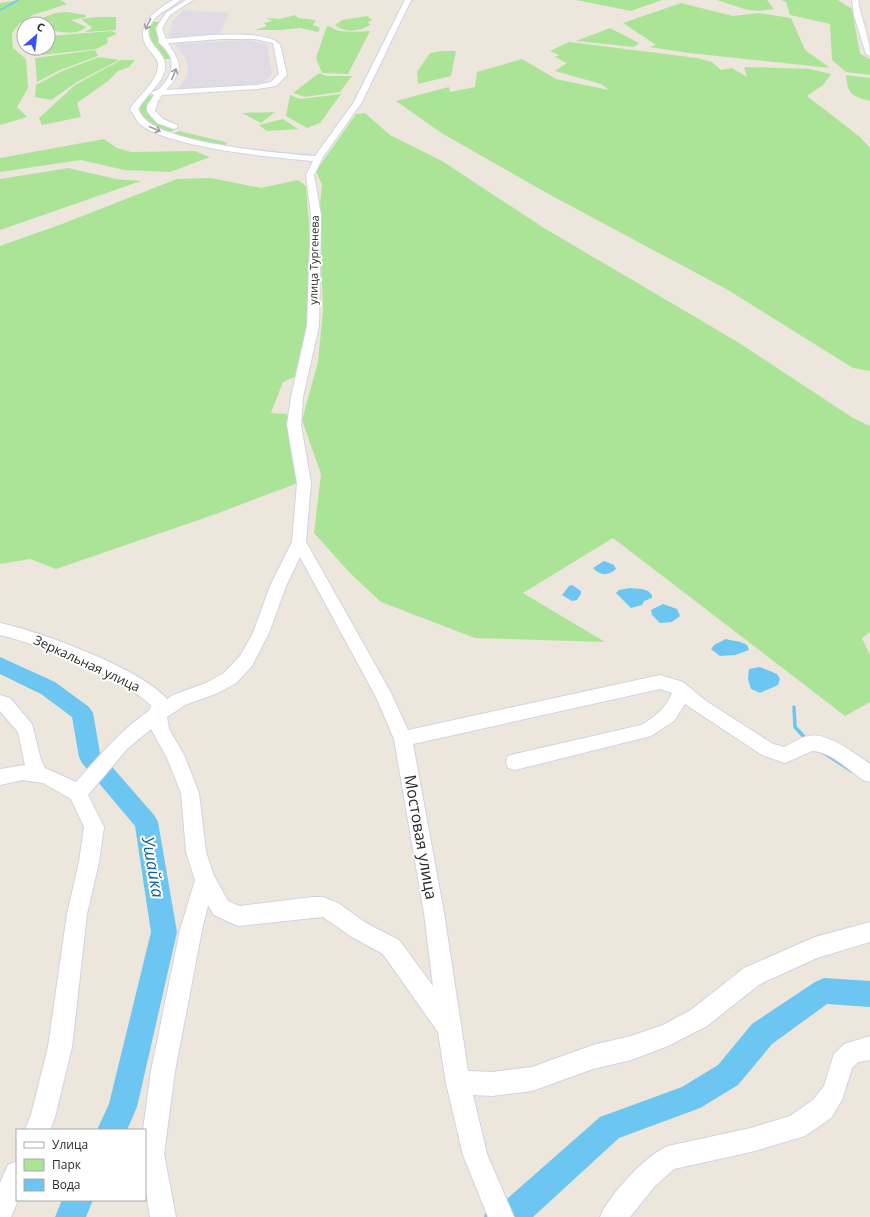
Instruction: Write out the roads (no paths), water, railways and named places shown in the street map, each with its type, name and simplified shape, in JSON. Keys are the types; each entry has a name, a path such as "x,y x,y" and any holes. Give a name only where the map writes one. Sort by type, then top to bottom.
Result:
{"street":[{"path":"177,0 155,14 145,28 148,42 161,60 162,66 157,80 145,92 134,109 137,118 141,122 167,134 221,148 319,157"},
{"path":"190,0 172,11 162,21 159,28 162,42 176,59 176,64 173,76 151,108 153,115 160,121 180,129 230,142 288,154"},
{"name":"улица Тургенева","path":"299,542 304,483 294,425 297,397 313,326 316,215 310,175 319,157 358,102 408,0"},
{"path":"855,0 857,15 870,54"},
{"path":"145,92 161,93 257,87 273,84 283,75 278,46 272,40 265,38 244,37 162,42"},
{"path":"221,148 230,145 230,142"},
{"path":"81,790 120,744 179,700 212,688 230,678 246,661 261,633 278,586 299,542"},
{"name":"Мостовая улица","path":"299,542 384,696 403,739 434,913 458,1083 475,1155 501,1217"},
{"name":"Зеркальная улица","path":"0,629 12,630 46,642 145,690 160,703 159,714"},
{"path":"403,739 660,682 678,687 768,750 785,755 810,743 816,743 832,748 870,774"},
{"path":"515,762 645,731 662,722 670,714 682,691"},
{"path":"0,702 4,703 26,729 32,760 38,772"},
{"path":"159,714 158,722 160,730 175,755 190,793 196,852 205,880 221,908 238,916 313,907 323,907 331,910 359,930 391,947 449,1027"},
{"path":"0,777 17,772 38,772 81,790 94,827 89,862 77,914 60,1048 43,1117 37,1129"},
{"path":"163,1217 152,1154 164,1064 190,938 205,880"},
{"path":"458,1083 492,1084 532,1079 593,1057 631,1048 668,1035 699,1018 752,976 815,948 870,932"},
{"path":"613,1217 646,1177 668,1158 751,1140 796,1127 822,1108 834,1092 842,1062 852,1052 870,1048"},
{"path":"0,1212 16,1176"}],"water":[{"path":"604,561 614,565 616,569 607,574 598,573 593,568"},
{"path":"572,585 581,591 581,594 577,600 572,601 562,595 569,586"},
{"path":"630,588 648,591 652,595 652,598 644,601 642,605 631,608 616,593 619,590"},
{"path":"663,604 677,609 680,616 672,622 660,623 652,615 651,610"},
{"path":"726,639 745,644 749,650 735,655 720,656 711,649 714,645"},
{"path":"760,667 777,674 780,679 778,685 760,693 751,689 748,679 749,669"}],"waterway":[{"path":"0,10 18,0"},
{"name":"Ушайка","path":"0,665 48,688 82,713 90,757 146,822 164,932 123,1107 112,1129"},
{"path":"794,707 795,727 806,739"},
{"path":"821,751 852,771"},
{"path":"499,1217 518,1210 610,1127 690,1098 728,1075 762,1034 824,991 870,994"},
{"name":"Ушайка","path":"70,1217 78,1201"}]}
